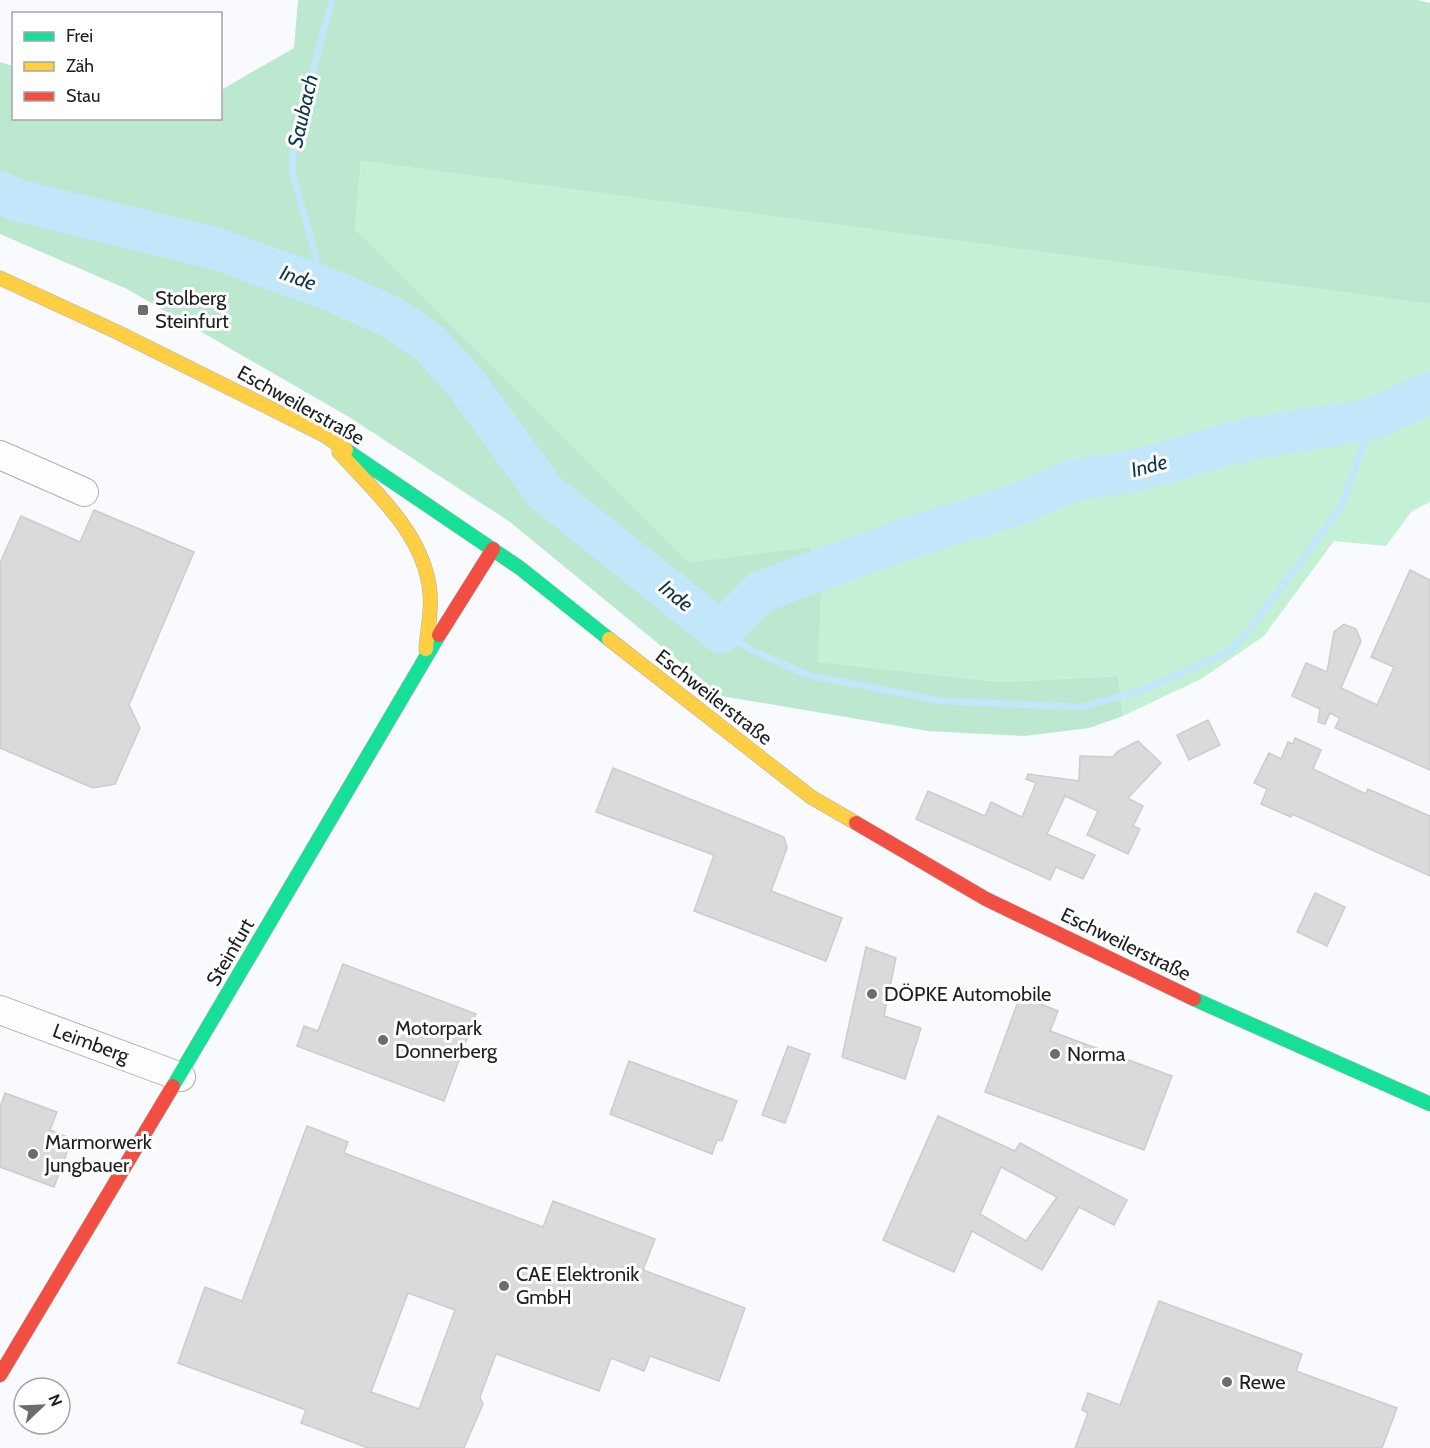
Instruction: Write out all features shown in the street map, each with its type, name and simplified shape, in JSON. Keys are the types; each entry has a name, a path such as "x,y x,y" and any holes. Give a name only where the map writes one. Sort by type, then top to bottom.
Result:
{"main road":[{"name":"Eschweilerstraße","path":"0,278 117,332 324,435 493,549 811,797 986,899 1222,1012 1430,1104"},
{"path":"324,435 383,501 414,541 423,561 430,593 426,655"},
{"name":"Steinfurt","path":"0,1375 181,1077 368,759 426,655 493,549"}],"street":[{"path":"0,455 84,492"},
{"name":"Leimberg","path":"0,1010 181,1077"}],"green space":[{"path":"298,0 1417,0 1430,3 1430,304 361,161 355,229 689,563 810,547 821,594 818,662 1001,682 1118,676 1123,716 1089,728 1024,736 928,731 722,696 510,522 349,417 127,289 0,234 0,62 12,66 12,120 222,120 222,89 294,48"},
{"path":"361,161 1430,304 1430,502 1412,511 1386,546 1334,541 1264,636 1201,679 1123,716 1118,676 1001,682 817,662 821,594 810,547 689,564 355,229"}],"building":[{"path":"94,510 194,552 129,705 140,728 115,784 93,788 0,748 0,563 21,516 80,542"},
{"path":"1410,570 1430,580 1430,770 1335,728 1340,718 1330,713 1325,724 1318,722 1320,709 1292,696 1306,663 1327,672 1334,632 1344,624 1356,629 1361,641 1341,688 1377,705 1394,667 1371,657"},
{"path":"1208,720 1220,745 1189,760 1177,735"},
{"path":"1295,738 1321,750 1313,769 1366,794 1368,789 1430,816 1430,876 1292,814 1291,817 1261,804 1267,789 1254,783 1269,753 1281,759 1288,742 1293,744"},
{"path":"1138,741 1161,763 1128,798 1143,806 1133,826 1140,829 1128,854 1087,835 1098,811 1065,796 1047,834 1095,855 1083,879 1056,867 1050,880 916,819 928,791 985,816 991,802 1022,817 1036,783 1026,779 1028,774 1079,781 1080,756 1113,757 1118,751"},
{"path":"613,768 784,837 787,848 771,891 842,918 826,961 694,911 714,855 596,812"},
{"path":"1315,893 1345,907 1327,946 1297,932"},
{"name":"DÖPKE Automobile","path":"866,947 896,958 884,1016 921,1028 905,1079 842,1057"},
{"name":"Motorpark Donnerberg","path":"343,964 476,1014 444,1101 297,1046 304,1026 318,1031"},
{"name":"Norma","path":"1020,996 1058,1011 1050,1031 1172,1076 1144,1150 985,1092"},
{"path":"788,1046 810,1054 785,1123 762,1115"},
{"path":"629,1061 737,1101 722,1141 717,1140 712,1154 610,1114"},
{"name":"Marmorwerk Jungbauer","path":"5,1093 57,1112 50,1130 72,1139 54,1187 0,1167 0,1107"},
{"path":"938,1116 1015,1151 1020,1143 1127,1200 1114,1225 1079,1207 1042,1270 972,1231 954,1272 883,1240","holes":["1001,1167 1057,1197 1026,1241 980,1214"]},
{"name":"CAE Elektronik GmbH","path":"307,1126 348,1142 344,1153 543,1227 553,1201 655,1239 643,1270 745,1308 719,1381 650,1356 644,1371 611,1358 599,1391 496,1354 480,1397 483,1404 464,1448 368,1448 301,1423 306,1410 178,1363 205,1287 242,1301","holes":["408,1293 455,1310 419,1409 371,1392"]},
{"name":"Rewe","path":"1159,1301 1302,1354 1296,1371 1397,1408 1382,1448 1075,1448 1088,1413 1082,1410 1088,1393 1120,1405"}],"waterway":[{"name":"Saubach","path":"331,290 319,268 292,171 294,140 332,0"},
{"name":"Inde","path":"0,192 16,200 214,248 331,290 391,317 431,344 467,385 545,492 721,632 762,591 902,540 1022,503 1071,481 1134,471 1243,440 1373,419 1430,392"},
{"path":"721,632 754,651 808,675 941,701 1082,707 1143,690 1230,651 1250,629 1340,509 1373,419"}],"traffic: fast":[{"path":"346,450 520,568 609,639"},
{"path":"173,1086 439,635"},
{"path":"1194,999 1430,1104"}],"traffic: slow":[{"path":"0,278 117,332 324,435 346,450"},
{"path":"339,452 383,499 409,534 419,552 430,593 426,649"},
{"path":"609,639 811,797 856,823"}],"traffic: jam":[{"path":"439,635 493,549"},
{"path":"856,823 986,899 1194,999"},
{"path":"0,1375 173,1086"}],"place":[{"name":"Stolberg Steinfurt","path":"143,310"},
{"name":"DÖPKE Automobile","path":"872,994"},
{"name":"Motorpark Donnerberg","path":"383,1040"},
{"name":"Norma","path":"1055,1054"},
{"name":"Marmorwerk Jungbauer","path":"33,1154"},
{"name":"CAE Elektronik GmbH","path":"504,1286"},
{"name":"Rewe","path":"1227,1382"}]}
